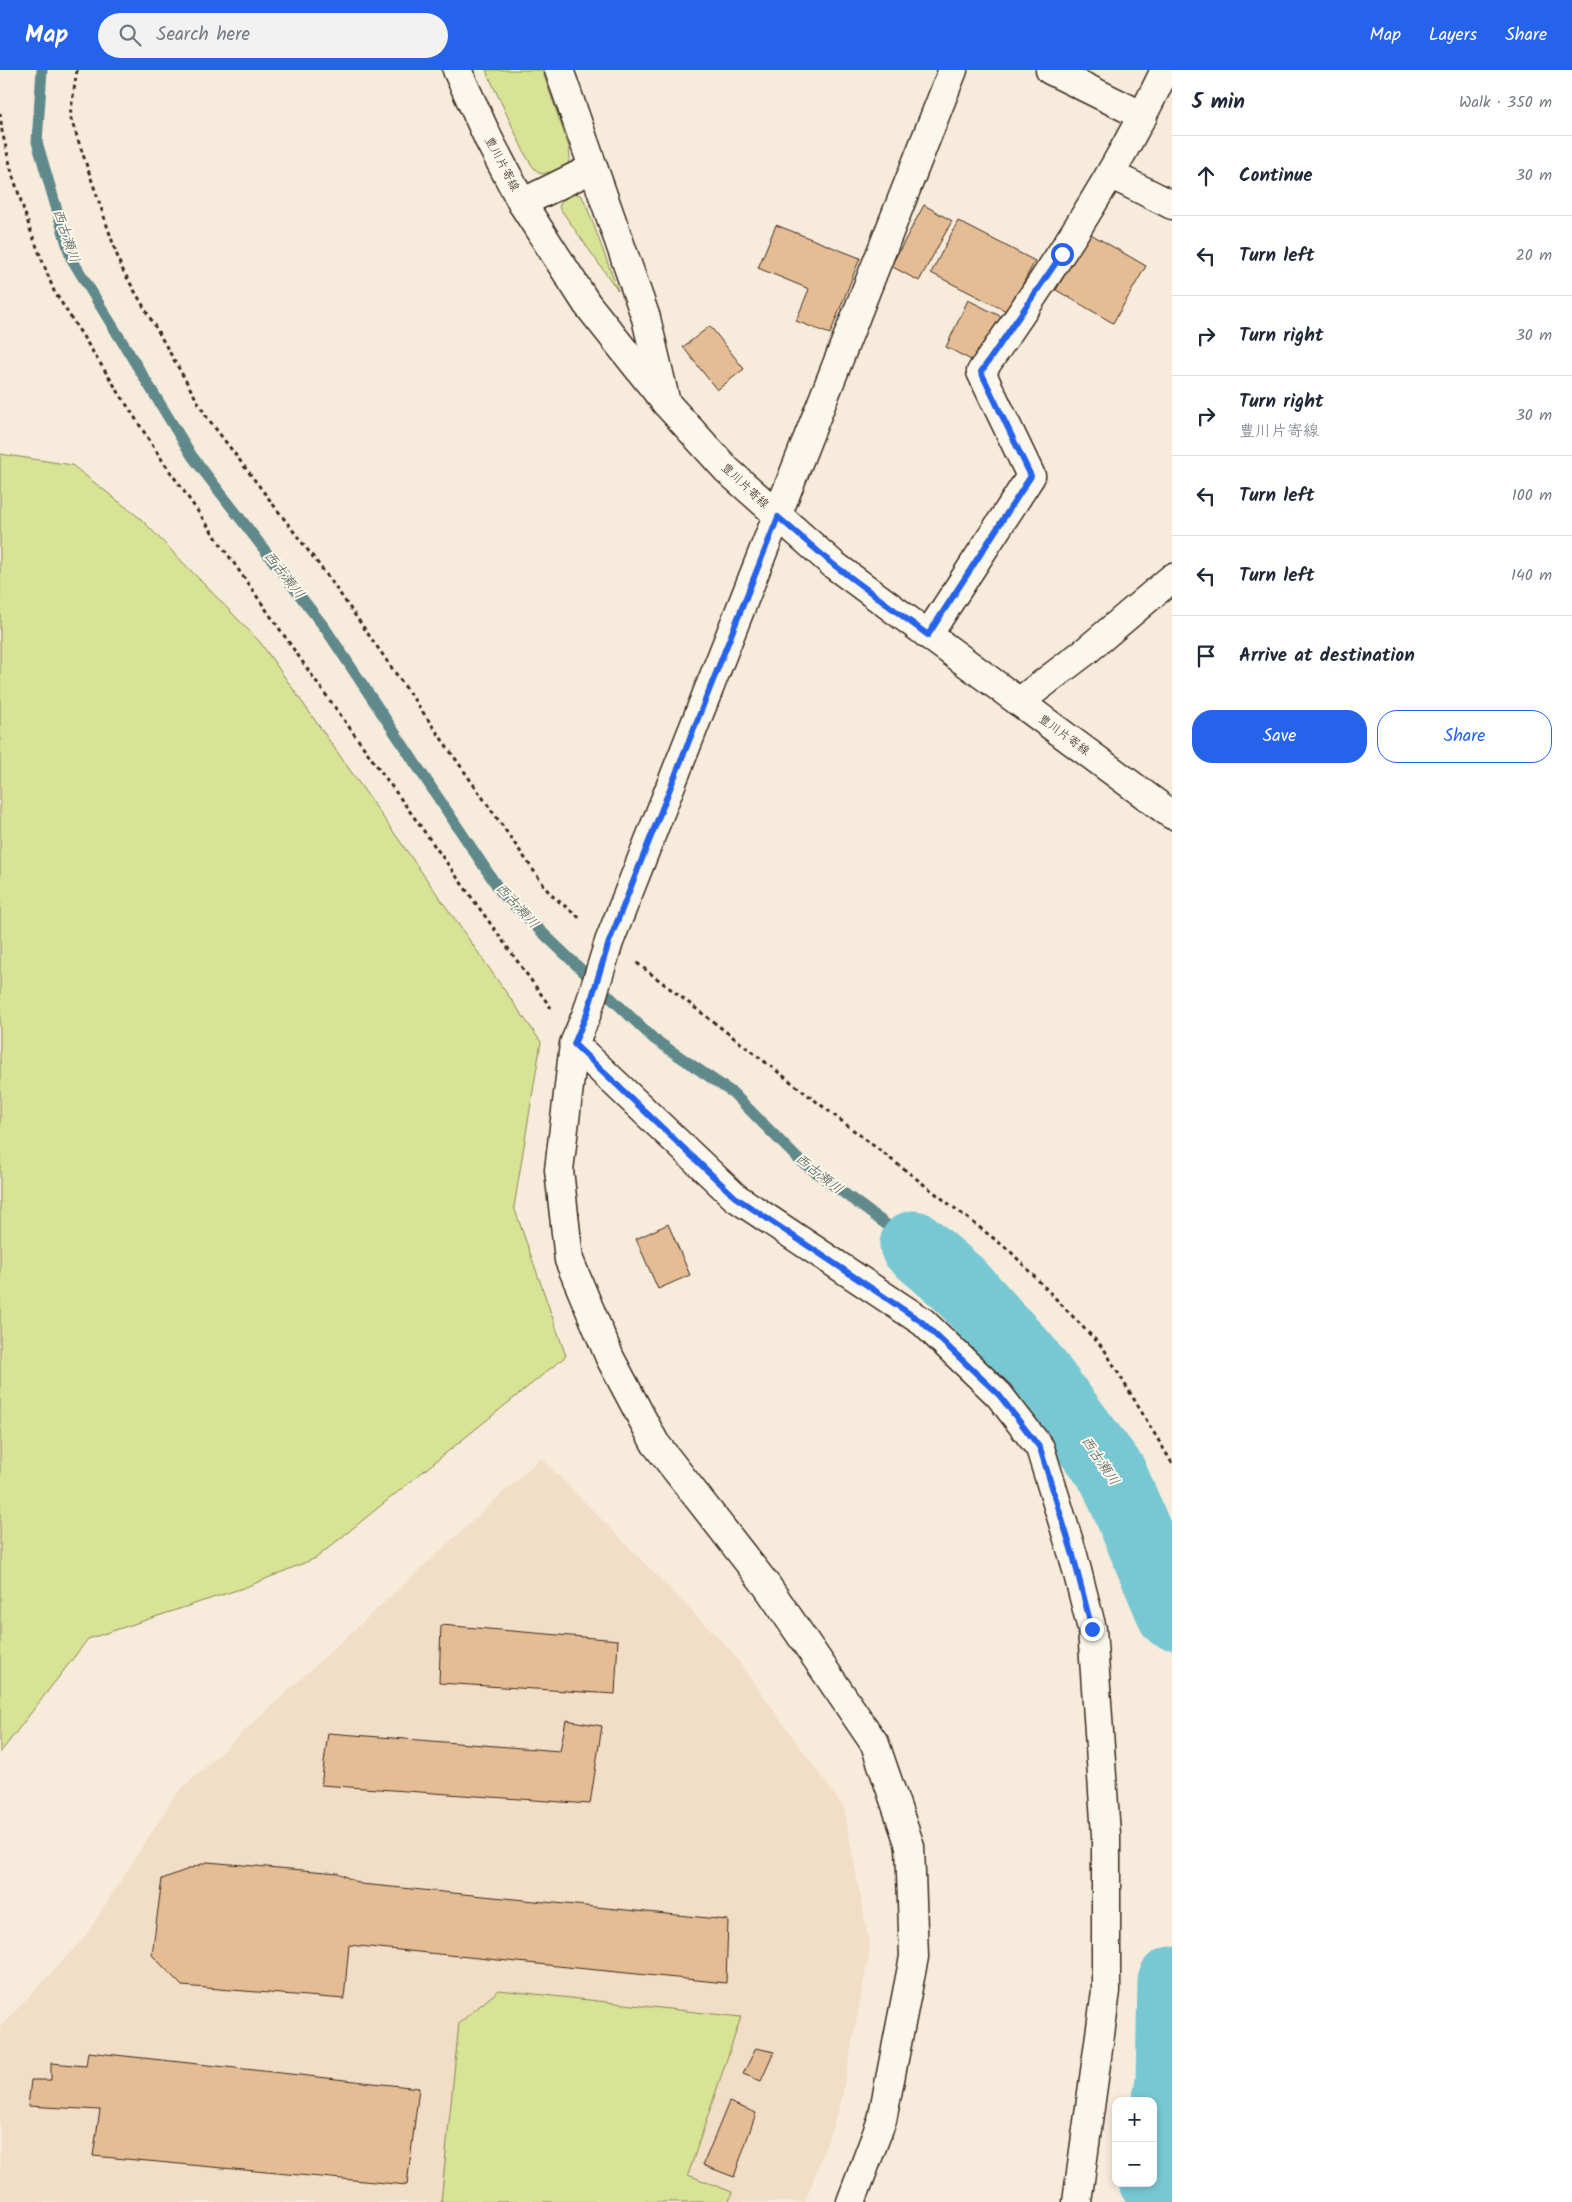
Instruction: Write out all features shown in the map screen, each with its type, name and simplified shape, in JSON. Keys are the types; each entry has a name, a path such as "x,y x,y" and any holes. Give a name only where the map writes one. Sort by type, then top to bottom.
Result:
{"street":[{"name":"豊川片寄線","path":"457,70 489,140 522,203 587,304 666,403 727,470 834,565 1172,815"},
{"path":"559,70 646,318 666,403"},
{"path":"851,2202 882,2120 914,1957 910,1846 875,1744 767,1586 655,1443 610,1358 569,1260 559,1170 574,1044 587,1013 607,950 778,517 802,449 953,70"},
{"path":"1050,70 1143,116"},
{"path":"928,635 1031,476 981,372 1062,254 1143,116 1165,70"},
{"path":"522,203 593,168"},
{"path":"1110,174 1172,206"},
{"path":"1019,702 1086,651 1172,578"},
{"path":"574,1044 735,1197 922,1322 999,1395 1040,1448 1073,1555 1092,1629 1106,1835 1106,1991 1077,2202"}],"path":[{"path":"77,70 70,116 121,267 206,416 329,578 550,894 607,950 1010,1251 1104,1349 1172,1462"},
{"path":"0,113 2,131 12,173 30,229 54,291 183,490 312,675 540,990 574,1044"}],"shaded area":[{"path":"541,1458 731,1651 844,1808 870,1949 840,2106 805,2202 0,2202 0,2027 84,1938 176,1794"}],"green space":[{"path":"486,70 542,70 569,147 570,159 565,169 541,174 533,167 526,156"},
{"path":"575,193 582,196 587,207 618,291 559,207 562,200"},
{"path":"0,454 72,465 141,519 260,642 541,1042 514,1207 566,1356 316,1558 246,1587 88,1639 0,1753"},
{"path":"499,1990 741,2017 688,2175 732,2192 729,2202 441,2202 459,2023"}],"building":[{"path":"924,205 952,221 919,281 891,266"},
{"path":"958,221 1035,261 1008,312 931,273"},
{"path":"776,225 860,258 830,334 796,321 809,289 758,268"},
{"path":"1089,233 1146,266 1113,323 1056,290"},
{"path":"968,300 1002,317 979,364 946,347"},
{"path":"710,326 744,369 717,390 683,347"},
{"path":"668,1224 690,1275 658,1289 636,1239"},
{"path":"441,1625 618,1640 615,1694 439,1683"},
{"path":"566,1720 602,1726 590,1804 321,1785 328,1733 560,1751"},
{"path":"207,1862 338,1873 361,1884 728,1920 726,1983 349,1945 344,1999 182,1986 152,1955 162,1879"},
{"path":"756,2048 774,2052 761,2081 743,2074"},
{"path":"88,2052 419,2088 407,2185 93,2156 100,2110 28,2106 31,2080 51,2080 51,2063 86,2066"},
{"path":"729,2102 756,2113 734,2177 703,2165"}],"waterway":[{"name":"西古瀬川","path":"42,70 37,142 71,258 192,456 325,628 503,895 654,1039 733,1093 798,1159 914,1245"},
{"name":"西古瀬川","path":"914,1245 959,1284 1024,1356 1113,1475 1172,1615"},
{"name":"西古瀬川","path":"1157,2157 1170,2081 1172,1981"}],"route":[{"path":"1062,254 981,372 1031,476 928,635 834,565 778,517 609,942 587,1013 574,1044 735,1197 922,1322 999,1395 1040,1448 1073,1555 1092,1629"}]}
